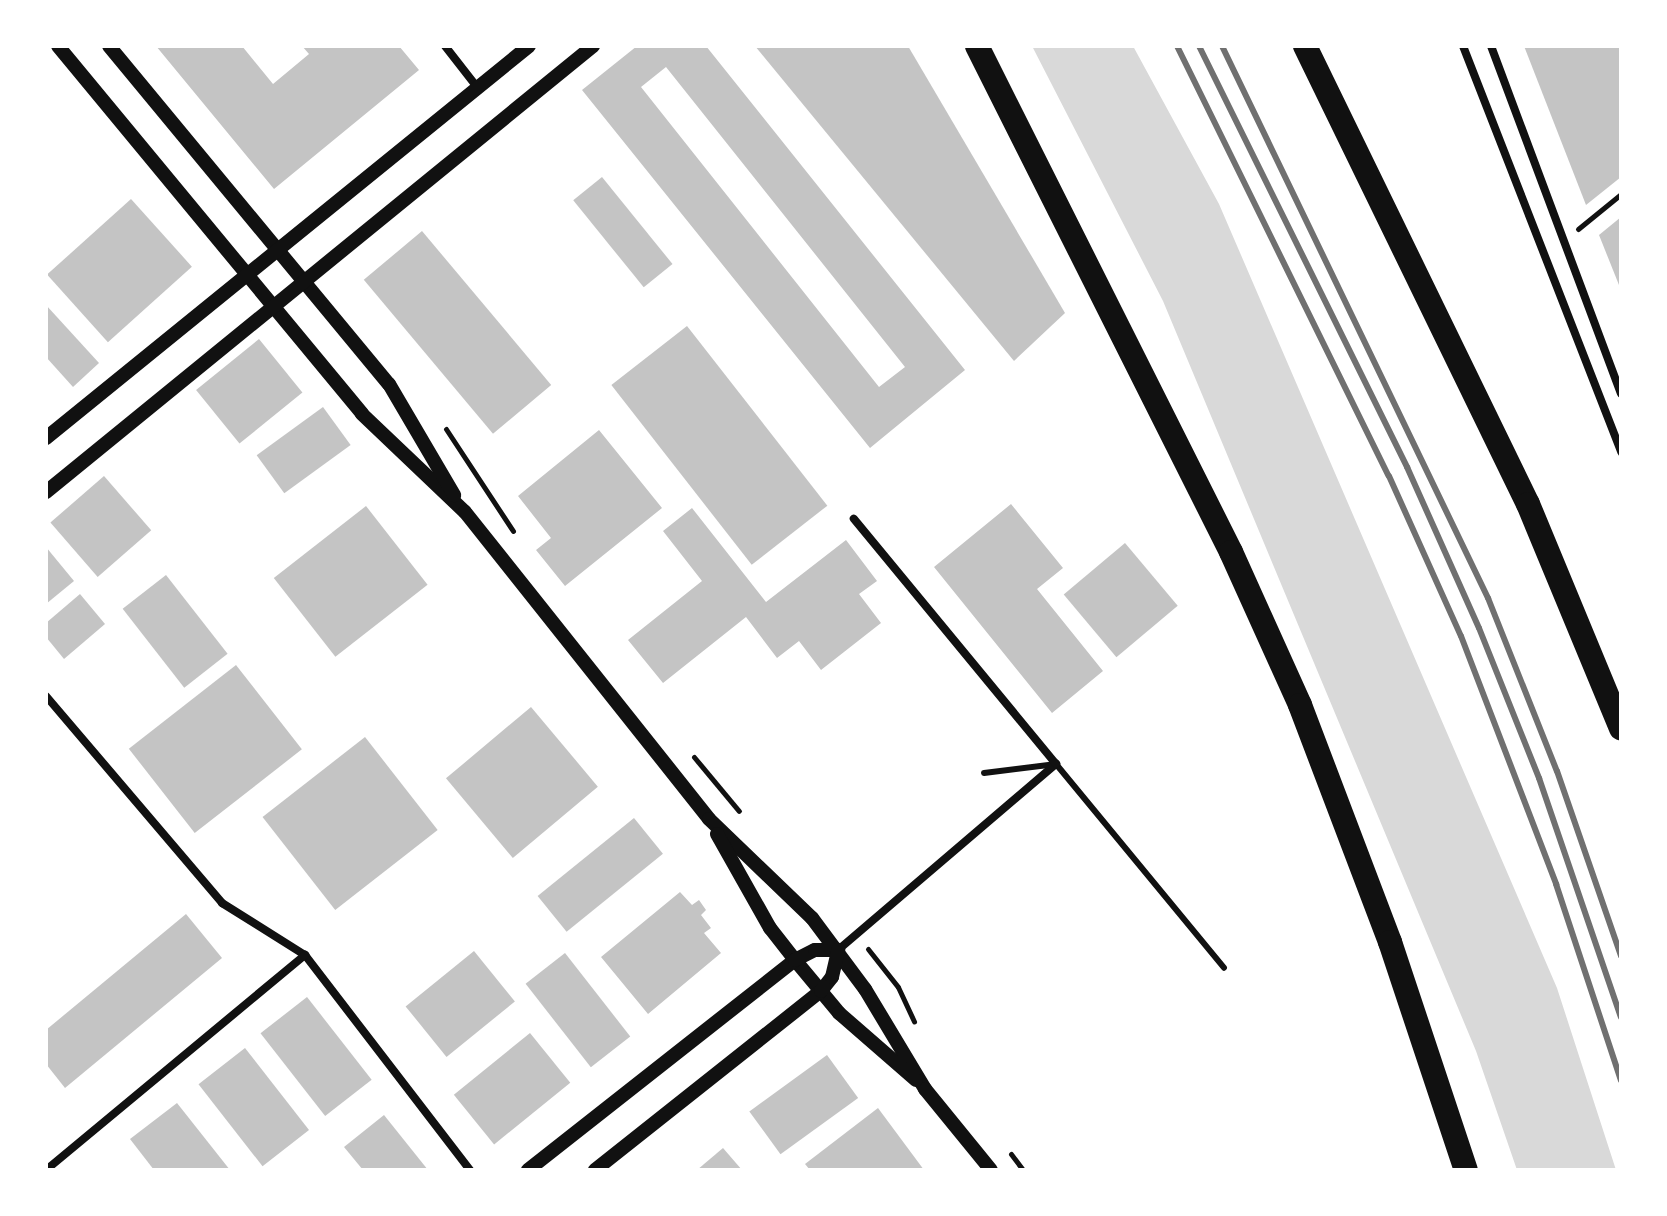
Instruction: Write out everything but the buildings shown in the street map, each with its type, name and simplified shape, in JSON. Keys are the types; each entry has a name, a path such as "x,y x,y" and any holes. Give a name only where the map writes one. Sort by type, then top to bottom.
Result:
{"highway":[{"path":"977,46 1231,552 1300,705 1390,942 1466,1170"},
{"path":"1305,46 1528,504 1621,729"}],"street":[{"path":"58,46 276,304 362,414 465,512"},
{"path":"109,46 280,248 389,384 465,512 709,819 812,918 838,950 925,1089 991,1170"},
{"path":"445,46 477,87"},
{"path":"46,438 529,46"},
{"path":"46,492 593,46"},
{"path":"1463,46 1621,452"},
{"path":"1491,46 1621,393"},
{"path":"528,1170 795,960 815,950 838,950 1056,764 854,519"},
{"path":"46,696 222,903 305,955 470,1170"},
{"path":"709,819 770,928 795,960 821,991 925,1089"},
{"path":"595,1170 821,991 832,977 838,950"},
{"path":"46,1170 305,955"}],"lane":[{"path":"984,773 1056,764 1224,968"}],"path":[{"path":"1564,240 1621,194"},
{"path":"440,420 517,536"},
{"path":"690,753 750,825"},
{"path":"857,935 898,987 917,1026"},
{"path":"1003,1145 1023,1170"}],"shaded area":[{"path":"1032,46 1133,46 1219,204 1557,988 1616,1170 1517,1170 1476,1051 1163,301"}],"railway":[{"path":"1177,46 1389,476 1461,636 1556,884 1621,1081"},
{"path":"1199,46 1407,467 1479,628 1539,778 1621,1017"},
{"path":"1222,46 1488,598 1557,771 1621,956"}]}
